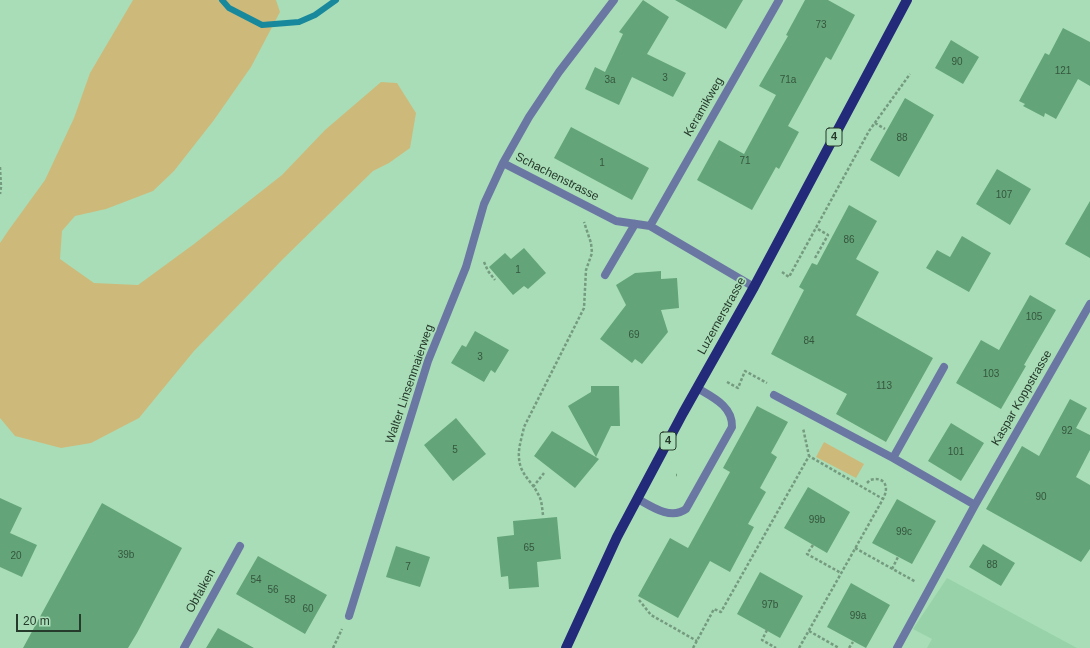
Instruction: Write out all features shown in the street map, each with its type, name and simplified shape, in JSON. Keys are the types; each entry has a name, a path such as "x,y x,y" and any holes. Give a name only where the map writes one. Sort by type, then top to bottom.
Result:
{"main road":[{"name":"Luzernerstrasse","path":"566,648 617,537 754,286 907,0"}],"street":[{"name":"Schachenstrasse","path":"614,0 559,72 528,117 503,163 616,221 650,226 754,286"},
{"name":"Keramikweg","path":"650,226 778,0"},
{"name":"Walter Linsenmaierweg","path":"349,616 428,361 466,267 484,204 503,163"},
{"path":"604,275 635,224"},
{"name":"Kaspar Koppstrasse","path":"897,648 975,505 1090,304"},
{"path":"893,458 944,367"},
{"path":"638,499 659,511 675,513 682,512 686,509 732,426 733,421 730,413 724,405 697,388"},
{"path":"774,395 893,458 975,505"},
{"name":"Obfalken","path":"184,648 240,546"}],"path":[{"path":"782,272 789,277 869,131 910,74"},
{"path":"875,123 885,129"},
{"path":"0,167 0,194"},
{"path":"543,515 538,493 522,471 519,458 520,444 524,427 584,308 586,270 592,253 592,243 583,218"},
{"path":"815,258 828,235 816,228"},
{"path":"484,263 495,280"},
{"path":"728,382 738,388 745,371 767,383 774,395"},
{"path":"693,648 714,609 721,612 809,456 799,408"},
{"path":"809,456 883,499"},
{"path":"533,487 544,473"},
{"path":"799,648 886,493 886,486 882,481 875,479 870,480 867,483"},
{"path":"813,545 808,554 841,573"},
{"path":"855,548 929,589"},
{"path":"892,569 898,557"},
{"path":"639,600 650,615 697,641"},
{"path":"333,648 349,616"},
{"path":"767,630 762,640 776,648"},
{"path":"809,631 839,648"},
{"path":"849,648 853,642"}],"shaded area":[{"path":"133,0 276,0 280,12 251,67 214,120 174,171 153,191 106,209 75,216 62,231 60,259 94,283 138,285 194,244 282,175 325,130 381,82 397,83 416,113 410,148 389,163 373,171 283,259 194,351 139,418 91,443 61,448 15,436 0,418 0,243 45,180 74,118 90,73"},
{"path":"824,442 864,464 856,478 816,457"},
{"path":"947,578 1077,648 927,648 932,639 913,629"}],"building":[{"path":"643,0 669,17 647,54 686,73 673,97 632,77 619,105 585,89 595,67 605,72 623,34 619,32"},
{"path":"675,0 743,0 726,29"},
{"path":"805,0 828,0 855,15 831,60 826,57 788,126 799,132 779,169 776,167 752,210 697,180 719,140 744,154 776,95 759,86 788,36 786,35"},
{"path":"1063,28 1090,42 1090,86 1078,79 1056,119 1045,113 1044,117 1023,106 1025,104 1019,101 1045,53 1049,55"},
{"path":"951,40 979,57 963,84 935,68"},
{"path":"905,98 934,115 899,177 870,160"},
{"path":"571,127 649,168 632,200 554,158"},
{"path":"997,169 1031,189 1010,225 976,204"},
{"path":"1090,201 1090,258 1065,244"},
{"path":"849,205 877,221 856,259 879,272 856,315 933,358 886,442 836,414 847,394 771,354 804,290 799,287 812,263 817,265"},
{"path":"962,236 991,253 969,292 926,268 937,250 950,257"},
{"path":"524,248 546,273 528,289 524,286 513,295 489,267 505,253 511,259"},
{"path":"661,271 661,279 677,278 679,308 661,310 668,332 642,364 635,359 632,363 600,339 626,305 616,285 635,273"},
{"path":"1030,295 1056,310 1024,365 1026,366 1001,409 956,383 981,340 999,350"},
{"path":"475,331 509,350 495,373 491,370 484,382 451,363 462,345 466,347"},
{"path":"591,386 619,386 620,426 611,426 596,457 568,406 591,392"},
{"path":"1070,399 1087,408 1076,428 1090,435 1090,450 1076,477 1090,485 1090,549 1081,562 986,509 1022,446 1039,456"},
{"path":"757,406 788,422 771,453 777,457 760,488 766,492 748,524 754,527 730,572 710,561 678,618 638,596 670,538 688,548 730,472 723,468"},
{"path":"456,418 486,454 453,481 424,445"},
{"path":"951,423 984,443 961,481 928,461"},
{"path":"552,431 599,459 575,488 534,456"},
{"path":"808,487 850,512 827,553 784,528"},
{"path":"0,498 22,508 10,533 37,545 22,577 0,567"},
{"path":"897,499 936,521 912,564 872,543"},
{"path":"102,503 182,548 137,633 128,648 23,648"},
{"path":"557,517 561,559 537,562 539,587 509,589 508,576 501,577 497,537 514,535 513,521"},
{"path":"983,544 1015,563 1001,586 969,567"},
{"path":"396,546 430,557 420,587 386,577"},
{"path":"258,556 327,595 305,634 236,594"},
{"path":"760,572 803,596 780,638 737,614"},
{"path":"851,583 890,605 866,648 827,627"},
{"path":"218,628 254,648 206,648"}],"waterway":[{"path":"222,0 229,8 262,25 299,22 315,15 336,0"}]}
